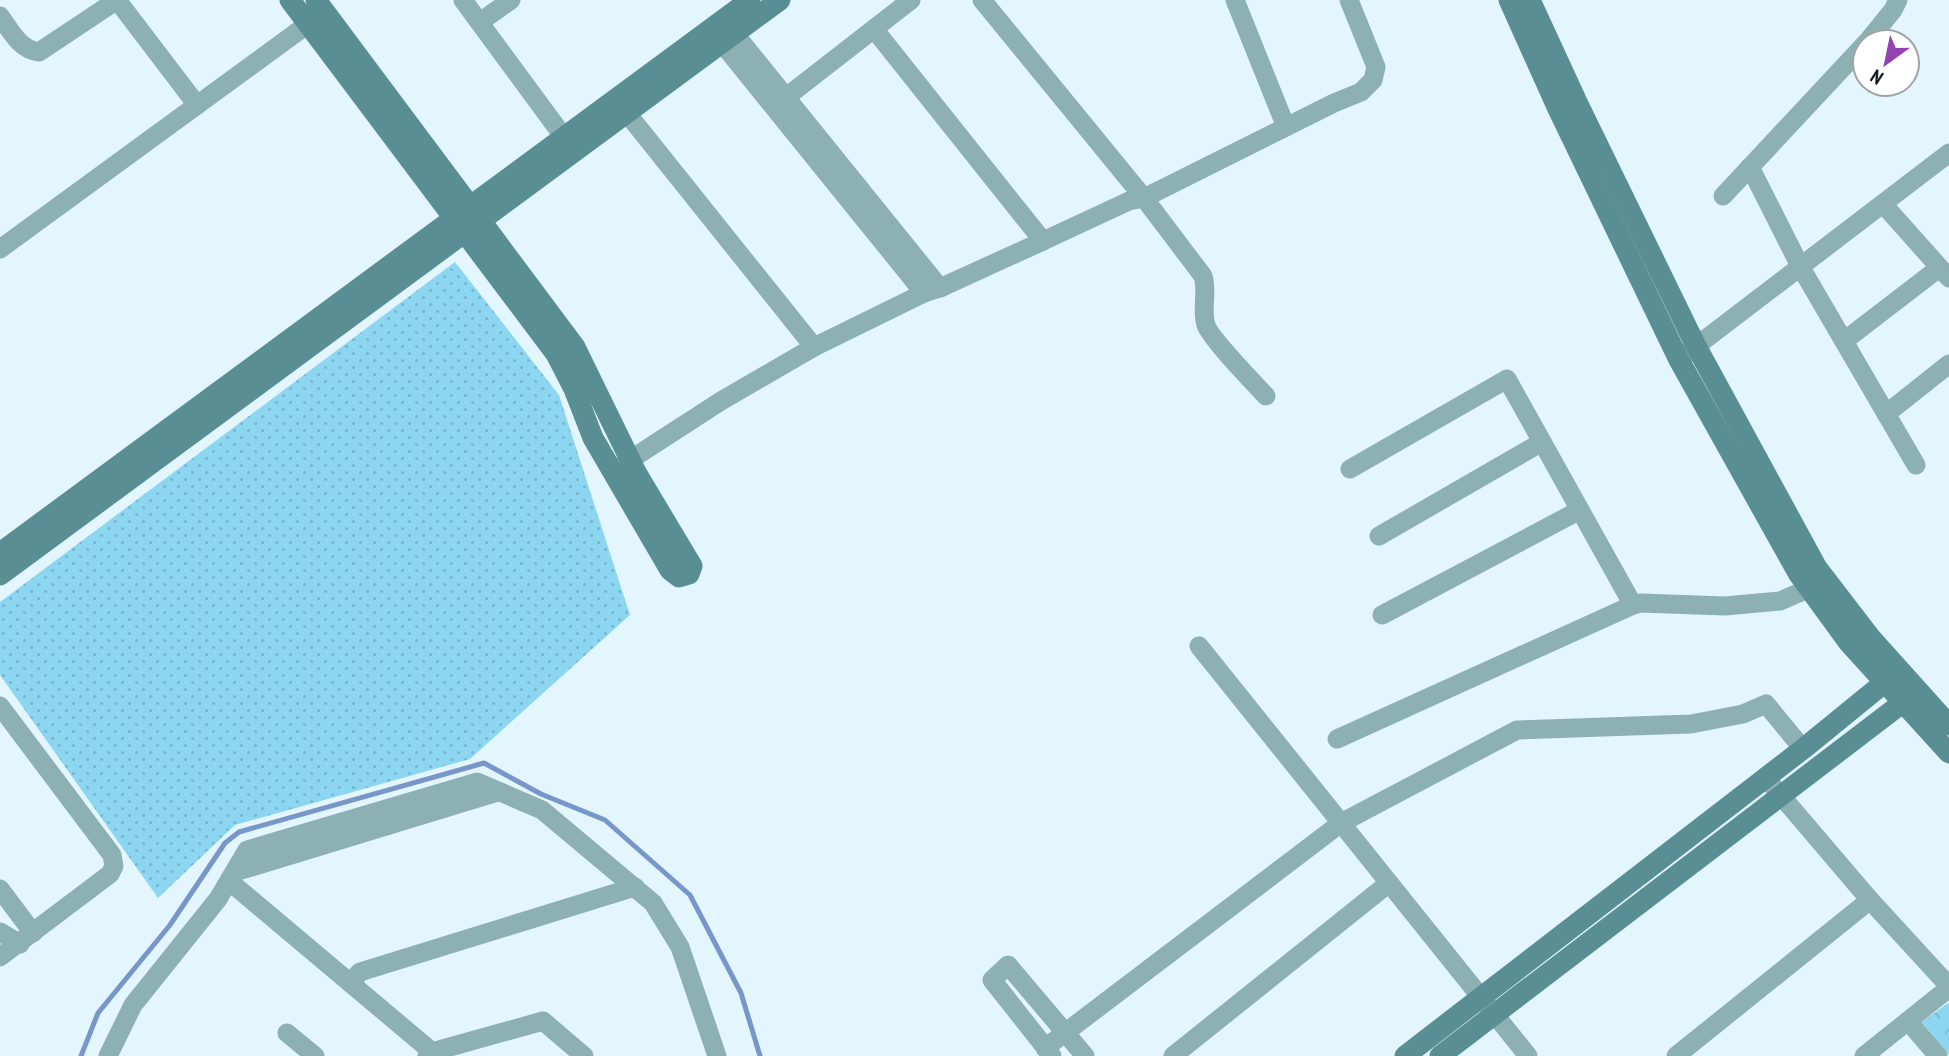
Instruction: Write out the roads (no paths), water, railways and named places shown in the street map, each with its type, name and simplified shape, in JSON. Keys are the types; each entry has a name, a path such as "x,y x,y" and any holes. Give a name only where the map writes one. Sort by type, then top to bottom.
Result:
{"street":[{"path":"0,16 20,43 29,51 39,52 117,0 197,105"},
{"path":"290,0 467,219"},
{"path":"316,0 556,354 593,438 621,466 692,566 689,574 679,577 670,570 621,466"},
{"path":"463,0 563,136"},
{"path":"480,22 511,0"},
{"path":"722,31 750,0"},
{"path":"0,575 621,105 722,31 780,0"},
{"path":"780,102 911,0"},
{"path":"982,0 1144,198 1204,279 1203,312 1207,328 1266,396"},
{"path":"1235,0 1286,127"},
{"path":"621,466 721,401 814,347 1129,201 1144,198 1361,92 1373,80 1376,67 1349,0"},
{"path":"1509,0 1817,568 1870,636 1893,676 1911,697 1949,753"},
{"path":"1530,0 1567,104 1678,360 1798,573 1849,643 1893,676"},
{"path":"1878,28 1898,0"},
{"path":"0,249 308,24"},
{"path":"874,29 1043,241"},
{"path":"722,31 932,290"},
{"path":"1723,196 1851,59"},
{"path":"0,553 467,219 563,136 621,105"},
{"path":"621,105 814,347"},
{"path":"1678,360 1949,153"},
{"path":"1750,167 1800,265 1916,465"},
{"path":"1844,341 1944,273 1882,204"},
{"path":"1886,414 1949,364"},
{"path":"1350,469 1507,379 1633,605"},
{"path":"1379,536 1542,442"},
{"path":"1382,615 1580,510"},
{"path":"1337,739 1633,605 1725,606 1780,601 1810,588"},
{"path":"1199,646 1528,1056"},
{"path":"1405,1056 1893,676"},
{"path":"1911,697 1949,725"},
{"path":"1440,1056 1911,697"},
{"path":"1085,1056 1065,1033 1008,965 992,980 1048,1052 1065,1033 1341,823 1517,730 1691,723 1743,714 1766,704 1802,749"},
{"path":"0,706 112,855 114,866 110,874 0,957"},
{"path":"1765,777 1949,987 1864,1056"},
{"path":"108,1056 133,1005 210,909 232,877 498,792 542,810 653,903 680,947 717,1056"},
{"path":"232,877 432,1055 543,1021 584,1056"},
{"path":"1173,1056 1389,883"},
{"path":"350,983 360,972 635,887"},
{"path":"0,890 26,938"},
{"path":"1682,1054 1870,900"},
{"path":"0,932 26,938"},
{"path":"1908,1020 1938,1056"},
{"path":"287,1033 315,1056"}],"waterway":[{"path":"81,1056 98,1013 170,925 225,843 239,832 484,763 541,794 605,820 690,895 741,993 760,1056"}]}
